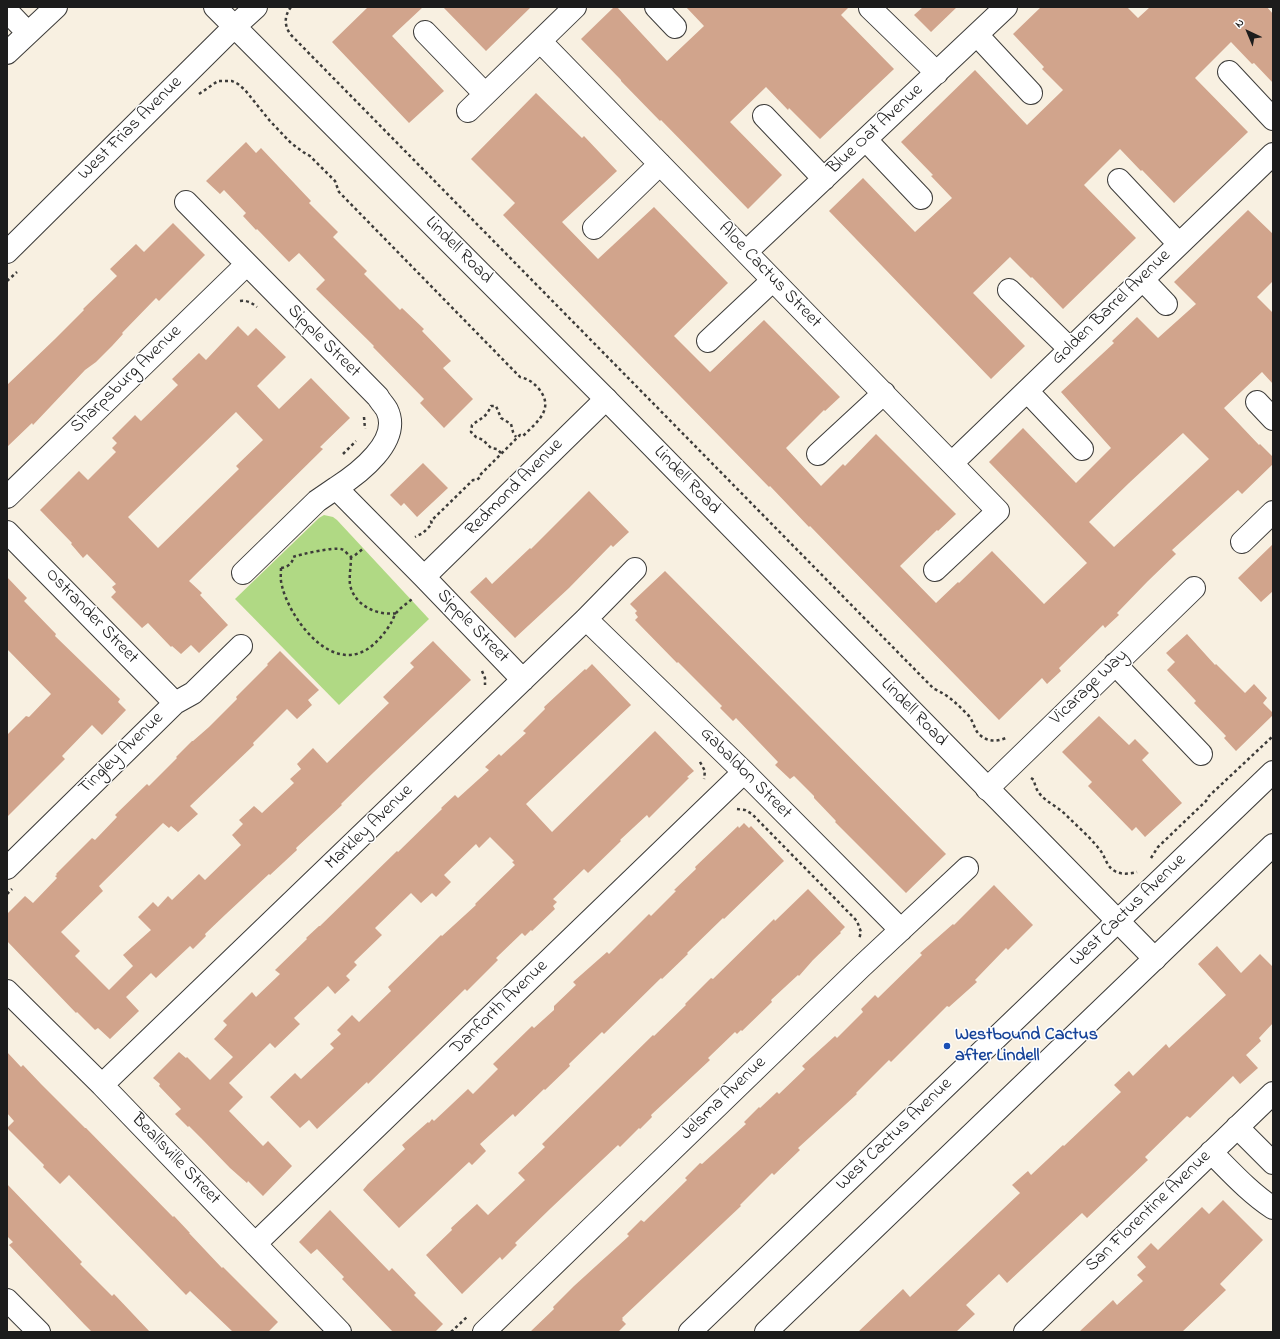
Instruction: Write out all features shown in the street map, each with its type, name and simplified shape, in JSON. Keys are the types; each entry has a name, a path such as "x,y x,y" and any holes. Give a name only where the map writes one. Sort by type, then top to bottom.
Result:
{"street":[{"path":"7,53 56,7"},
{"name":"Lindell Road","path":"214,7 606,399 1154,959"},
{"name":"West Frias Avenue","path":"12,262 234,27 256,7"},
{"path":"468,111 575,7"},
{"path":"656,7 675,27"},
{"name":"Blue Oat Avenue","path":"746,252 1006,7"},
{"path":"870,8 937,73"},
{"path":"7,11 28,33"},
{"path":"425,32 485,94"},
{"path":"977,35 1031,93"},
{"name":"Aloe Cactus Street","path":"540,41 998,511 935,570"},
{"path":"1229,72 1273,119"},
{"path":"764,116 824,179"},
{"path":"866,140 921,198"},
{"name":"Golden Barrel Avenue","path":"952,463 1273,154"},
{"path":"594,228 660,164"},
{"path":"1119,180 1179,244"},
{"name":"Sipple Street","path":"186,202 378,397 387,410 390,424 386,440 378,452 355,476 317,502 243,573"},
{"name":"Sharpsburg Avenue","path":"7,497 247,264"},
{"path":"708,341 773,280"},
{"path":"1142,280 1166,304"},
{"path":"1009,290 1070,349"},
{"path":"1027,391 1082,449"},
{"path":"818,454 884,393"},
{"name":"Redmond Avenue","path":"424,577 606,399"},
{"path":"1257,402 1273,419"},
{"name":"Sipple Street","path":"336,488 523,680"},
{"path":"1242,542 1273,512"},
{"name":"Ostrander Street","path":"7,532 175,703"},
{"name":"Markley Avenue","path":"102,1086 586,619 635,569"},
{"name":"Vicarage Way","path":"987,789 1194,588"},
{"name":"Gabaldon Street","path":"586,619 744,772 901,930"},
{"name":"Tingley Avenue","path":"7,868 175,703 192,693 242,646"},
{"path":"1115,664 1201,754"},
{"name":"Danforth Avenue","path":"255,1244 744,772"},
{"name":"West Cactus Avenue","path":"690,1332 1273,772"},
{"path":"766,1332 1273,845"},
{"name":"Jelsma Avenue","path":"484,1332 861,967 967,868"},
{"name":"Beallsville Street","path":"7,990 340,1332"},
{"name":"San Florentine Avenue","path":"1025,1332 1273,1093"},
{"path":"1237,1127 1273,1163"},
{"path":"1211,1152 1240,1182 1273,1208"},
{"path":"7,1300 39,1332"}],"path":[{"path":"291,7 286,15 286,21 287,30 291,35 934,689 948,696 969,717 978,733 986,740 998,741 1010,736"},
{"path":"195,98 218,81 232,81 245,90 270,121 303,152 310,156 335,181 339,192 520,377 530,380 536,386 545,399 545,410 539,419 522,436 520,434 516,437 477,480 473,480 431,521 432,524 423,533 412,537"},
{"path":"7,281 12,262"},
{"path":"236,302 251,302 260,310"},
{"path":"501,453 497,449 491,448 483,440 476,437 471,432 472,425 483,419 491,406 496,406 501,418 511,424 513,429 512,432 516,437"},
{"path":"363,414 366,426 364,432"},
{"path":"340,457 361,437"},
{"path":"351,557 363,547 369,553"},
{"path":"281,568 289,565 293,560 293,557 311,552 342,549 351,557"},
{"path":"351,557 350,585 356,596 365,606 376,612 397,612"},
{"path":"277,564 281,568"},
{"path":"281,568 280,578 282,587 297,621 310,637 337,653 356,654 365,650 384,634 397,612 414,599 409,595"},
{"path":"479,666 485,678 483,690"},
{"path":"1148,864 1158,847 1206,801 1228,777 1273,736"},
{"path":"699,761 705,772 703,782"},
{"path":"1031,778 1034,780 1035,788 1040,796 1061,810 1100,849 1106,863 1111,869 1121,874 1142,870"},
{"path":"733,809 738,808 752,814 857,921 861,932 857,942"},
{"path":"451,1332 468,1316"}],"green space":[{"path":"324,515 333,517 337,520 429,619 339,705 235,599 319,518"}],"building":[{"path":"368,7 423,7 392,36 444,91 409,123 332,42"},
{"path":"443,7 531,7 486,51"},
{"path":"614,7 617,7 667,61 704,26 686,7 849,7 841,15 894,69 820,139 789,108 788,110 766,87 730,122 782,175 748,209 581,39"},
{"path":"923,7 957,7 931,32 914,15"},
{"path":"1041,7 1127,7 1138,18 1150,7 1267,7 1273,14 1273,83 1231,42 1195,78 1248,132 1174,203 1120,149 1084,185 1136,238 1063,309 1010,257 973,293 1025,346 991,379 829,211 863,178 915,232 952,198 931,176 933,175 901,142 975,70 1027,125 1063,90 1042,69 1044,67 1013,34"},
{"path":"536,93 582,138 584,136 617,171 562,222 598,259 654,207 728,283 674,336 710,372 764,320 840,397 825,411 824,410 786,448 821,486 843,464 845,466 876,434 956,514 938,531 937,530 900,566 936,603 992,551 1044,604 1087,563 989,462 1023,428 1076,483 1111,448 1061,392 1114,343 1112,341 1137,317 1158,338 1196,304 1174,282 1248,210 1273,234 1273,281 1257,297 1273,313 1273,384 1262,372 1224,408 1259,445 1260,444 1273,457 1273,464 1242,494 1238,490 1172,550 1176,554 1117,613 1119,615 1105,628 1103,625 1059,668 1061,671 1047,684 1042,678 999,720 503,215 515,203 471,159","holes":["1183,433 1209,459 1114,547 1089,522"]},
{"path":"246,142 256,153 261,148 311,201 309,203 338,232 333,237 367,271 364,274 400,310 402,308 424,329 422,331 451,361 443,368 473,399 444,428 420,403 424,399 373,347 374,346 316,289 325,280 299,253 289,262 243,216 246,213 224,190 220,194 206,181"},
{"path":"173,223 205,255 159,301 156,298 122,333 123,334 112,346 96,362 85,370 33,425 32,423 7,447 7,385 117,276 110,269 136,244 144,252"},
{"path":"238,326 248,336 256,328 286,357 257,386 279,409 311,378 350,418 320,447 323,449 189,581 202,593 200,595 228,625 199,653 191,645 181,654 172,646 171,647 148,623 142,628 111,597 116,592 112,587 116,584 87,554 83,558 71,544 72,543 40,510 79,471 88,480 116,452 112,448 117,443 112,438 135,415 141,421 178,385 172,379 199,353 206,360","holes":["236,412 263,440 236,466 239,469 158,548 128,517"]},
{"path":"423,463 448,488 417,517 404,503 401,506 390,495"},
{"path":"589,491 629,532 613,547 611,545 569,588 515,638 470,592 486,577 492,584 530,548 531,549"},
{"path":"1273,544 1273,591 1261,602 1238,578"},
{"path":"665,571 946,854 906,893 835,822 836,821 814,798 814,796 794,776 790,779 775,765 778,762 736,718 733,721 720,708 722,706 635,620 638,617 635,613 637,611 630,604"},
{"path":"7,577 27,598 24,601 56,634 55,636 120,699 118,702 126,710 102,735 92,725 62,756 65,759 7,817 7,735 26,716 29,717 51,694 7,649"},
{"path":"1187,634 1215,665 1216,664 1245,693 1254,684 1267,698 1263,703 1273,713 1273,715 1236,751 1224,738 1226,736 1194,703 1196,701 1167,670 1175,662 1166,653"},
{"path":"433,641 471,680 341,804 342,805 296,848 297,850 205,934 206,936 193,949 190,946 156,978 151,973 126,997 139,1011 110,1039 98,1028 95,1030 77,1012 76,1013 7,941 7,914 25,896 33,903 57,878 55,876 57,875 56,874 92,838 95,840 117,817 115,815 147,784 149,786 192,741 209,727 237,699 236,697 280,651 319,690 308,700 312,705 297,719 287,709 253,743 254,745 190,806 198,814 178,832 171,826 169,828 163,823 99,886 103,891 61,932 80,951 75,956 109,990 133,966 123,955 151,930 138,917 153,902 158,907 168,896 172,900 199,874 205,880 241,845 232,835 243,824 239,820 254,806 262,813 294,783 290,779 301,769 297,764 313,748 327,763 389,703 383,697 414,667 410,663"},
{"path":"592,664 631,705 526,804 552,832 655,731 694,771 687,777 689,778 649,818 647,815 588,873 584,869 553,899 557,902 553,906 555,909 532,931 531,930 525,936 522,933 496,958 498,960 467,991 465,989 368,1084 367,1082 317,1129 309,1120 300,1128 270,1097 295,1073 301,1079 334,1048 330,1044 341,1034 337,1030 352,1015 359,1022 391,991 388,987 441,935 442,936 476,905 475,904 515,865 512,862 514,861 490,837 479,848 476,844 444,875 451,882 436,897 432,893 421,903 411,893 375,928 382,935 354,962 357,965 346,976 350,980 335,994 328,986 294,1018 300,1024 275,1048 270,1043 229,1083 243,1097 229,1111 263,1146 268,1141 292,1166 263,1196 248,1181 247,1183 230,1168 189,1126 188,1127 175,1114 181,1109 153,1078 179,1052 186,1058 187,1057 210,1080 233,1057 214,1039 227,1025 223,1021 252,992 256,997 280,974 275,970 307,939 306,938 397,851 398,852 455,795 458,798 489,770 485,767 499,754 501,756 526,733 523,731 545,709 544,707"},
{"path":"1099,716 1129,745 1135,739 1149,753 1142,760 1182,803 1145,837 1136,827 1132,831 1088,786 1092,782 1062,752"},
{"path":"744,823 749,828 751,826 784,861 604,1034 602,1032 545,1090 544,1089 515,1117 513,1114 480,1144 486,1151 472,1165 469,1162 399,1228 363,1190 368,1184 405,1149 402,1145 428,1122 429,1123 432,1119 434,1121 468,1089 473,1094 498,1069 493,1064 532,1026 534,1028 554,1010 554,1006 576,985 573,982 607,952 609,954 649,914 651,916 676,891 674,890 696,869 695,867 738,826 739,828"},
{"path":"994,885 1033,925 1008,950 1006,948 975,980 977,982 949,1007 947,1006 891,1062 889,1060 856,1093 857,1094 798,1148 800,1150 774,1175 772,1173 740,1205 741,1206 622,1318 626,1324 618,1332 530,1332 554,1309 553,1307 574,1286 629,1236 627,1234 641,1220 644,1222 687,1180 685,1178 700,1163 702,1164 746,1124 744,1122 759,1107 760,1108 777,1092 779,1094 805,1069 802,1066 835,1036 837,1038 863,1012 861,1009 875,995 878,998 922,955 920,953 953,924 954,925"},
{"path":"808,889 845,927 840,932 841,933 799,976 798,975 771,1000 772,1002 742,1031 741,1030 737,1034 735,1032 708,1058 710,1060 651,1115 652,1117 640,1129 639,1128 620,1147 618,1145 515,1243 517,1245 502,1260 500,1257 462,1294 426,1255 452,1230 451,1228 477,1204 488,1215 525,1180 518,1173 545,1147 542,1144 653,1035 654,1036 686,1005 685,1004 711,978 713,979 774,919 775,921"},
{"path":"1217,946 1241,973 1260,954 1273,967 1273,1023 1259,1038 1261,1041 1246,1055 1258,1068 1240,1084 1233,1076 1190,1118 1187,1116 1145,1157 1148,1160 1087,1218 1082,1213 1007,1283 999,1274 966,1305 975,1314 956,1332 858,1332 903,1289 910,1297 1020,1193 1012,1185 1028,1171 1031,1175 1121,1092 1114,1085 1129,1071 1133,1076 1166,1044 1169,1048 1226,995 1198,964"},
{"path":"7,1052 21,1067 23,1065 173,1217 174,1216 222,1268 223,1267 278,1322 268,1332 233,1332 190,1291 186,1295 69,1175 60,1184 43,1167 44,1165 7,1128 14,1121 7,1113"},
{"path":"7,1184 82,1262 80,1264 112,1296 114,1294 150,1332 92,1332 84,1324 9,1245 13,1242 7,1236"},
{"path":"1223,1200 1263,1240 1220,1284 1226,1290 1182,1332 1079,1332 1113,1300 1117,1305 1143,1281 1137,1275 1146,1267 1137,1257 1151,1243 1158,1250 1202,1207 1209,1214"},
{"path":"330,1210 389,1271 392,1268 416,1293 414,1295 443,1324 435,1332 393,1332 342,1279 344,1277 317,1249 311,1254 299,1242"}],"place":[{"name":"Westbound Cactus after Lindell","path":"947,1046"}]}
